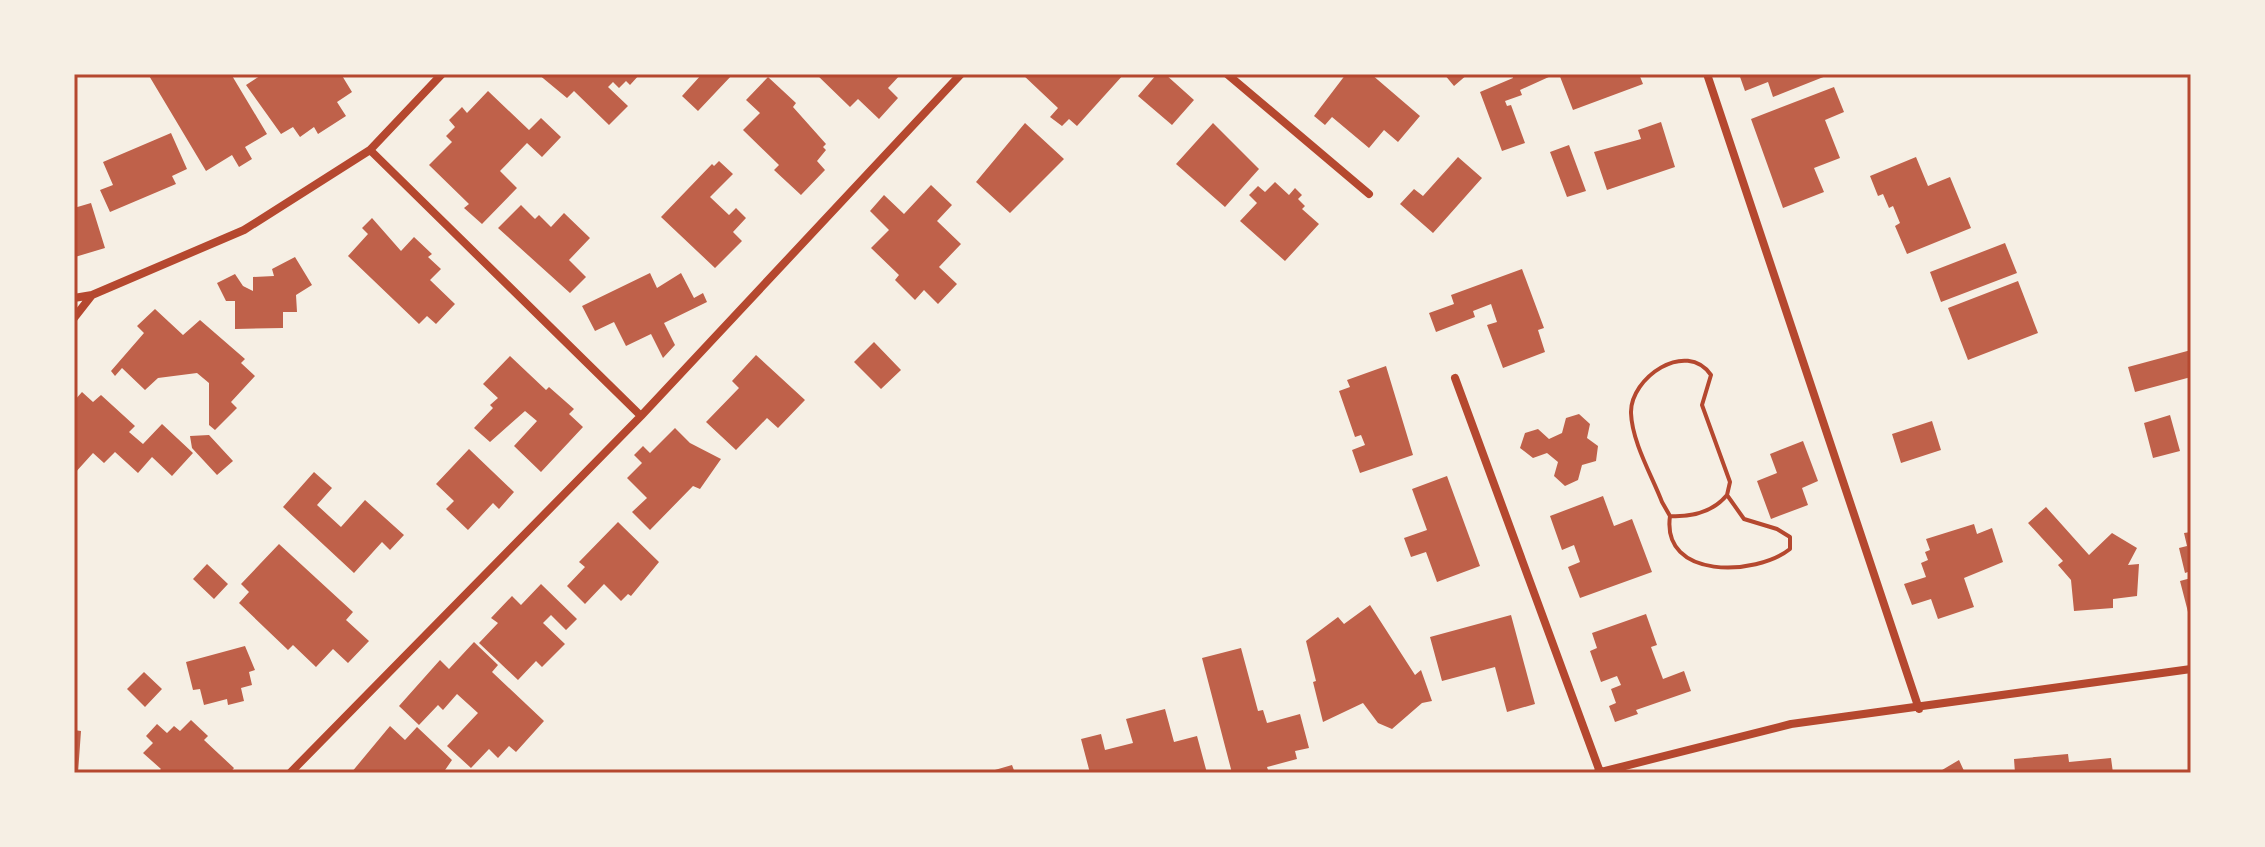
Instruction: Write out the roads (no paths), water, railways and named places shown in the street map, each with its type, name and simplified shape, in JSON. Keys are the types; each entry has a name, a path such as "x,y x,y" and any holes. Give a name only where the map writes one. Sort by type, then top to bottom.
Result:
{"street":[{"path":"74,298 92,295 244,230 370,150 442,74"},
{"path":"290,773 641,416 961,74"},
{"path":"1227,74 1369,194"},
{"path":"1707,74 1919,709"},
{"path":"370,150 641,416"},
{"path":"74,318 92,295"},
{"path":"1455,378 1598,773 1791,724 1919,709 2191,669"}]}
